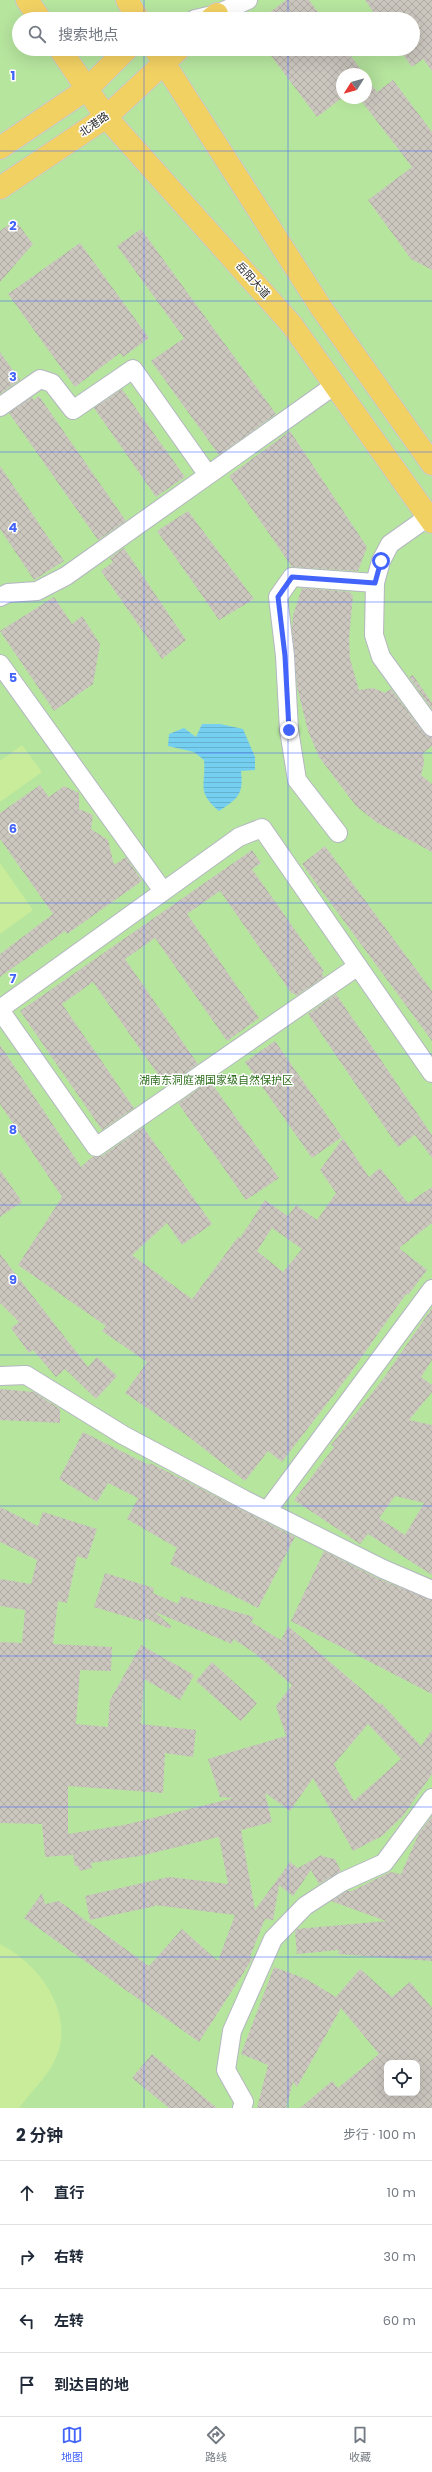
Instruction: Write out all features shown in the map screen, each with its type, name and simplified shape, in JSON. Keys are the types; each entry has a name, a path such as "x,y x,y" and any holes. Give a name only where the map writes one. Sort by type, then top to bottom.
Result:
{"main road":[{"path":"27,0 35,12"},
{"path":"126,0 134,12"},
{"name":"岳阳大道","path":"65,56 106,117 292,325 430,520"},
{"path":"0,148 87,89 120,56"},
{"name":"北港路","path":"0,188 106,117 164,56"},
{"path":"167,56 322,309 432,464"}],"street":[{"path":"222,12 248,0"},
{"path":"0,407 40,379 52,383 72,410 133,369 208,475"},
{"path":"0,597 8,594 37,591 66,576 335,385"},
{"path":"430,520 390,544 381,561 375,583 374,636 381,657 432,727"},
{"path":"338,833 297,780 289,730 285,656 278,597 292,577 375,583"},
{"path":"0,664 163,892"},
{"path":"358,966 96,1147 0,1009 239,837 262,828 358,966 432,1073"},
{"path":"267,1511 432,1289"},
{"path":"0,1376 26,1375 123,1435 267,1511 383,1569 432,1590"},
{"path":"242,2108 244,2102 226,2070 232,2031 273,1939 305,1906 342,1882 384,1863 432,1798"}],"green space":[{"name":"湖南东洞庭湖国家级自然保护区","path":"0,0 432,0 432,2108 0,2108"},
{"path":"22,745 42,772 0,802 0,761"},
{"path":"0,863 33,910 0,934"},
{"path":"0,1944 29,1964 41,1978 51,1993 58,2010 61,2027 60,2045 51,2068 19,2108 0,2108"}],"water":[{"path":"202,724 220,724 243,729 255,757 255,770 241,771 242,779 238,796 219,811 207,798 205,793 204,760 194,752 168,746 169,734 184,728 196,737"}],"building":[{"path":"286,0 309,0 318,12 270,12"},
{"path":"365,0 432,0 432,71 423,59 412,67 404,56 420,56 420,12 373,12"},
{"path":"271,56 351,56 360,68 336,68 336,103 317,117"},
{"path":"393,80 432,132 432,270 411,259 368,200 412,167 364,104 372,104 372,85 377,92"},
{"path":"15,220 33,244 0,282 0,231"},
{"path":"141,229 276,414 219,455 151,361 184,338 117,246"},
{"path":"80,243 149,338 123,357 120,353 75,387 8,294"},
{"path":"0,352 20,380 0,394"},
{"path":"122,389 185,477 156,497 94,408"},
{"path":"39,396 126,521 98,540 9,413 32,397 34,400"},
{"path":"290,431 367,547 358,571 292,567 229,476"},
{"path":"0,466 64,561 34,580 0,529"},
{"path":"188,511 254,599 219,620 157,531"},
{"path":"124,548 186,640 162,659 101,571 113,562 110,558"},
{"path":"302,588 351,592 350,594 353,595 349,639 350,659 359,690 373,688 385,693 391,689 424,733 432,737 432,746 423,753 424,764 421,775 432,784 432,852 376,822 356,806 319,757 308,731 297,687 292,629 293,615"},
{"path":"54,597 72,624 82,616 100,644 93,684 54,711 0,631"},
{"path":"413,675 432,703 432,709 409,677"},
{"path":"40,785 49,797 64,786 79,793 79,809 93,815 91,829 108,840 114,865 126,857 142,881 67,934 65,931 0,977 0,954 53,914 0,839 0,813"},
{"path":"325,846 432,991 432,1041 302,864"},
{"path":"252,850 261,863 252,869 324,971 322,973 324,977 296,996 294,993 292,994 220,891 187,914 259,1018 227,1041 155,938 125,959 198,1064 166,1086 93,982 62,1004 134,1108 102,1130 20,1011"},
{"path":"336,994 432,1135 432,1158 415,1135 398,1147 308,1014"},
{"path":"275,1041 342,1137 312,1158 245,1062"},
{"path":"0,1045 81,1167 92,1157 102,1156 143,1127 212,1224 182,1245 167,1223 132,1255 192,1299 238,1237 240,1238 265,1200 288,1216 296,1205 317,1220 336,1193 320,1170 343,1138 369,1177 380,1168 408,1203 432,1187 432,1223 399,1248 427,1270 408,1295 406,1294 349,1375 282,1462 268,1451 245,1481 189,1437 125,1393 147,1362 102,1331 106,1326 18,1265 62,1197 0,1104","holes":["272,1228 302,1249 283,1272 257,1251"]},
{"path":"210,1081 279,1178 246,1200 178,1103"},
{"path":"0,1170 22,1202 0,1217"},
{"path":"0,1254 88,1367 97,1357 117,1376 96,1399 65,1369 56,1377 33,1350 29,1353 11,1328 19,1322 0,1303"},
{"path":"432,1308 432,1360 421,1377 432,1385 432,1392 409,1420 432,1425 432,1575 368,1534 360,1544 294,1500 334,1447 331,1445 383,1379","holes":["395,1496 424,1503 405,1535 379,1518"]},
{"path":"0,1389 34,1392 60,1409 60,1423 0,1420"},
{"path":"83,1432 149,1465 150,1463 295,1537 258,1608 170,1564 177,1548 127,1519 138,1498 108,1483 97,1502 59,1479"},
{"path":"0,1507 38,1526 43,1512 97,1529 87,1559 77,1556 67,1603 58,1601 53,1644 112,1647 111,1671 80,1670 76,1724 108,1727 110,1700 141,1645 194,1675 180,1700 144,1679 141,1724 196,1730 193,1757 165,1753 163,1793 68,1786 68,1834 124,1825 234,1798 220,1797 208,1759 286,1736 276,1706 292,1685 253,1652 233,1639 232,1644 155,1612 171,1626 170,1629 145,1618 144,1622 94,1607 105,1573 154,1588 153,1593 178,1604 181,1596 254,1617 251,1622 281,1640 288,1626 379,1704 381,1703 421,1746 432,1730 432,1774 403,1816 382,1836 353,1851 313,1778 290,1811 265,1793 272,1822 241,1830 255,1910 290,1862 298,1868 323,1854 321,1856 335,1859 341,1871 319,1884 311,1870 293,1896 279,1885 273,1920 265,1919 250,1957 253,1958 199,2042 24,1918 42,1893 45,1904 59,1901 149,1966 182,1929 218,1961 235,1915 154,1905 156,1906 90,1920 85,1896 169,1877 228,1884 219,1837 140,1856 91,1863 92,1868 80,1871 78,1866 75,1866 73,1855 45,1857 42,1824 0,1823 0,1642 22,1643 25,1610 0,1606 0,1579 31,1584 37,1560 0,1542","holes":["368,1724 401,1759 354,1801 334,1764"]},
{"path":"324,1551 379,1579 432,1600 432,1694 291,1621"},
{"path":"212,1662 257,1703 241,1721 196,1681"},
{"path":"432,1816 432,1961 338,1954 339,1950 297,1954 295,1932 297,1929 386,1921 331,1901 347,1891 352,1891 390,1872 401,1874 419,1833"},
{"path":"274,1967 306,1979 336,1997 360,1969 392,1997 410,1982 432,2008 432,2108 300,2108 332,2081 338,2088 379,2054 341,2008 297,2087 293,2082 286,2108 257,2108 268,2065 241,2054"},
{"path":"152,2054 217,2108 169,2108 132,2078"}],"route":[{"path":"289,730 285,656 278,597 292,577 375,583 381,561"}]}
